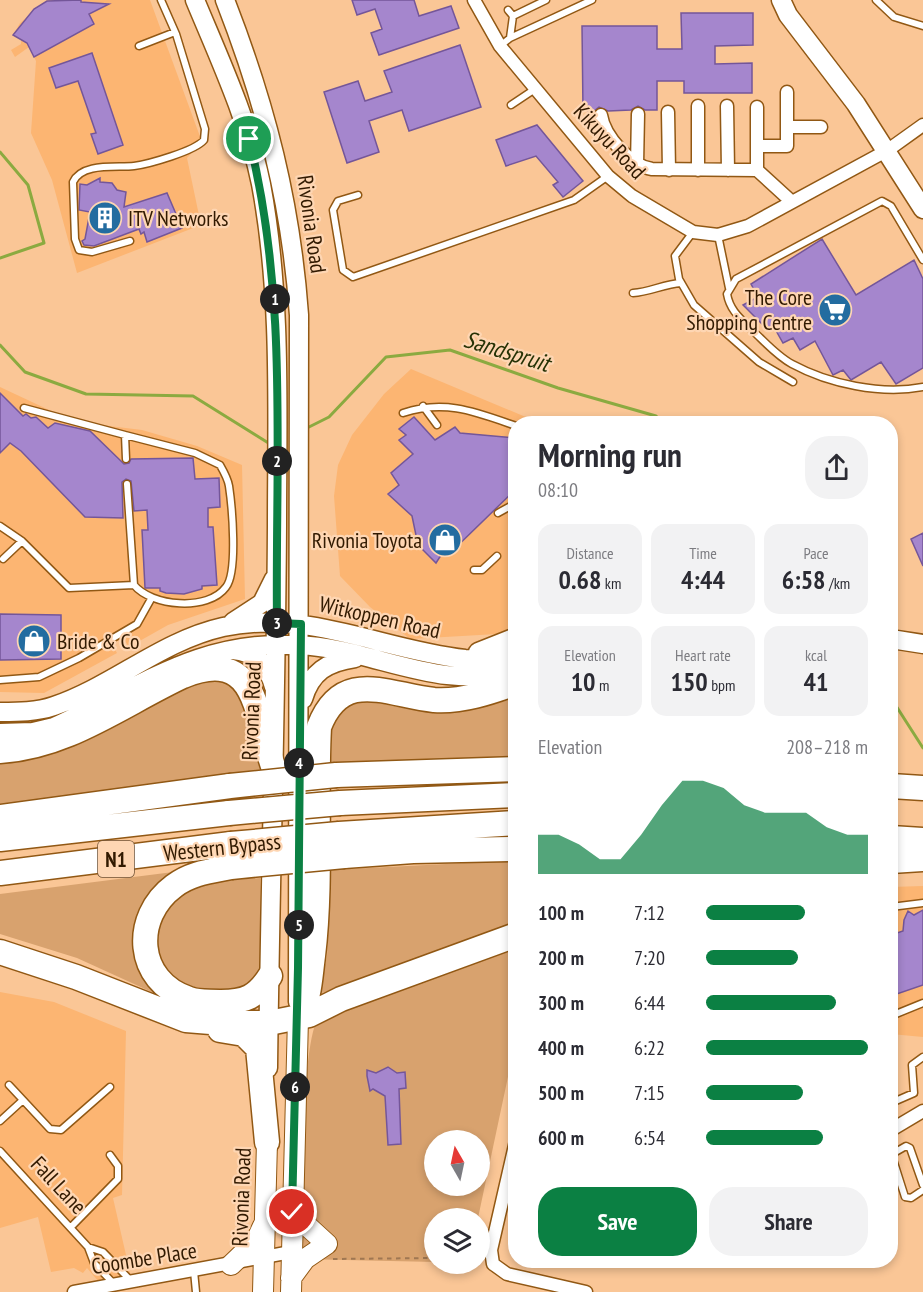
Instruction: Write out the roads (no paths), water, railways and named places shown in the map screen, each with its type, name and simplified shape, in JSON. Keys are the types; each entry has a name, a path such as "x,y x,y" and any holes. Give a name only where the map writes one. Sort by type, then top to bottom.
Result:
{"highway":[{"path":"0,751 29,748 56,741 183,676 204,669 222,668 237,674 250,688 274,769"},
{"path":"298,1018 307,1000 314,949 318,898 319,727 327,709 342,694 358,689 447,700 472,697 508,686"},
{"path":"0,817 230,786 336,775 508,769"},
{"name":"Western Bypass","path":"0,839 340,803 508,795"},
{"path":"270,976 263,987 250,998 231,1002 198,1001 178,994 158,977 147,957 145,931 154,906 163,895 189,877 231,856 508,824"},
{"path":"898,841 922,850"},
{"path":"341,845 412,851 508,849"},
{"path":"898,859 922,850"},
{"name":"Western Bypass","path":"0,873 231,856"},
{"path":"0,952 200,1022 269,1023 298,1018 508,938"},
{"path":"146,1005 159,1015 187,1027 236,1032 252,1041 260,1057 267,1142"}],"main road":[{"name":"Rivonia Road","path":"195,0 236,101 260,183 275,294 278,385 276,572 278,644 263,1292"},
{"name":"Rivonia Road","path":"225,0 264,107 280,170 291,228 298,295 301,385 301,624 298,1018 292,1212 298,1256 291,1285"},
{"path":"772,0 785,8 888,150 923,206"},
{"path":"226,626 262,603 276,572"},
{"name":"Witkoppen Road","path":"0,712 53,707 182,640 226,626 301,624 339,630 453,658 485,660 508,656"},
{"path":"898,640 923,644"},
{"path":"453,658 508,641"},
{"name":"Witkoppen Road","path":"0,733 33,732 54,727 171,668 224,650 278,644 300,645 363,657 425,673 459,678 486,677 508,672"},
{"path":"224,650 249,654 260,661 268,672 276,694"},
{"path":"300,712 308,684 319,670 339,660 363,657"},
{"path":"292,1212 327,1244 298,1256"},
{"path":"231,1265 256,1241 264,1222"}],"street":[{"name":"Kikuyu Road","path":"474,0 505,42 535,89 608,177 632,196 693,232 718,235 748,226 888,150 923,125"},
{"path":"757,146 787,146 787,92"},
{"path":"698,106 698,171"},
{"path":"728,106 728,170"},
{"path":"757,107 757,170"},
{"path":"668,112 669,170"},
{"path":"637,165 638,114"},
{"path":"601,115 608,132 637,165 669,170 757,170 792,202"},
{"path":"787,127 821,126"},
{"path":"898,1126 923,1111"},
{"path":"508,1176 491,1250 493,1264 507,1274 586,1292"},
{"name":"Coombe Place","path":"74,1292 116,1289 132,1282 263,1259 298,1256"}],"lane":[{"path":"130,241 92,252 79,250 75,239 72,186 75,177 89,170 135,166 185,151 201,144 205,137 175,32 161,0"},
{"path":"505,42 513,16 546,0"},
{"path":"505,42 592,0"},
{"path":"876,0 894,17 923,26"},
{"path":"508,10 513,16"},
{"path":"139,46 175,32"},
{"path":"511,105 535,89"},
{"path":"358,195 338,201 333,210 343,270 353,277 574,200 608,177"},
{"path":"729,288 736,279 882,201 891,206 923,260"},
{"path":"693,232 676,251 681,283 694,306 759,362 793,382"},
{"path":"718,235 729,288 728,302 735,313 791,364 867,388 905,390 923,387"},
{"path":"633,293 643,292 664,284 681,283"},
{"path":"403,413 423,406 456,408 508,424"},
{"path":"423,406 437,425"},
{"path":"0,526 22,541 69,588 134,585 151,599 176,603 202,601 214,597 227,587 232,568 229,485 220,465 214,460 24,408"},
{"path":"125,435 126,459"},
{"path":"127,484 134,585"},
{"path":"498,513 508,507"},
{"path":"3,559 22,541"},
{"path":"474,570 482,570 498,556"},
{"path":"0,680 39,677 79,658 137,624 151,599"},
{"path":"898,906 923,903"},
{"path":"898,1013 923,1003"},
{"path":"898,1100 914,1094 912,1065 923,1057"},
{"path":"9,1084 50,1129 56,1131 68,1127 110,1087"},
{"path":"0,1121 23,1100"},
{"path":"898,1150 906,1146 910,1148 923,1185"},
{"name":"Fall Lane","path":"0,1151 88,1247 94,1263 116,1289"},
{"path":"71,1227 118,1179 118,1167 110,1155"},
{"path":"898,1176 905,1197 911,1198 923,1190"},
{"name":"Fall Lane","path":"88,1247 103,1252 132,1282"},
{"path":"194,1271 195,1292"}],"waterway":[{"name":"Sandspruit","path":"0,152 28,185 44,243 0,258"},
{"name":"Sandspruit","path":"0,345 25,372 86,394 193,396 270,444"},
{"name":"Sandspruit","path":"305,429 329,417 386,357 450,350 558,388 656,416"},
{"name":"Sandspruit","path":"898,709 923,748"}],"place":[{"name":"ITV Networks","path":"105,218"},
{"name":"The Core Shopping Centre","path":"835,310"},
{"name":"Rivonia Toyota","path":"445,540"},
{"name":"Bride & Co","path":"34,641"}]}
